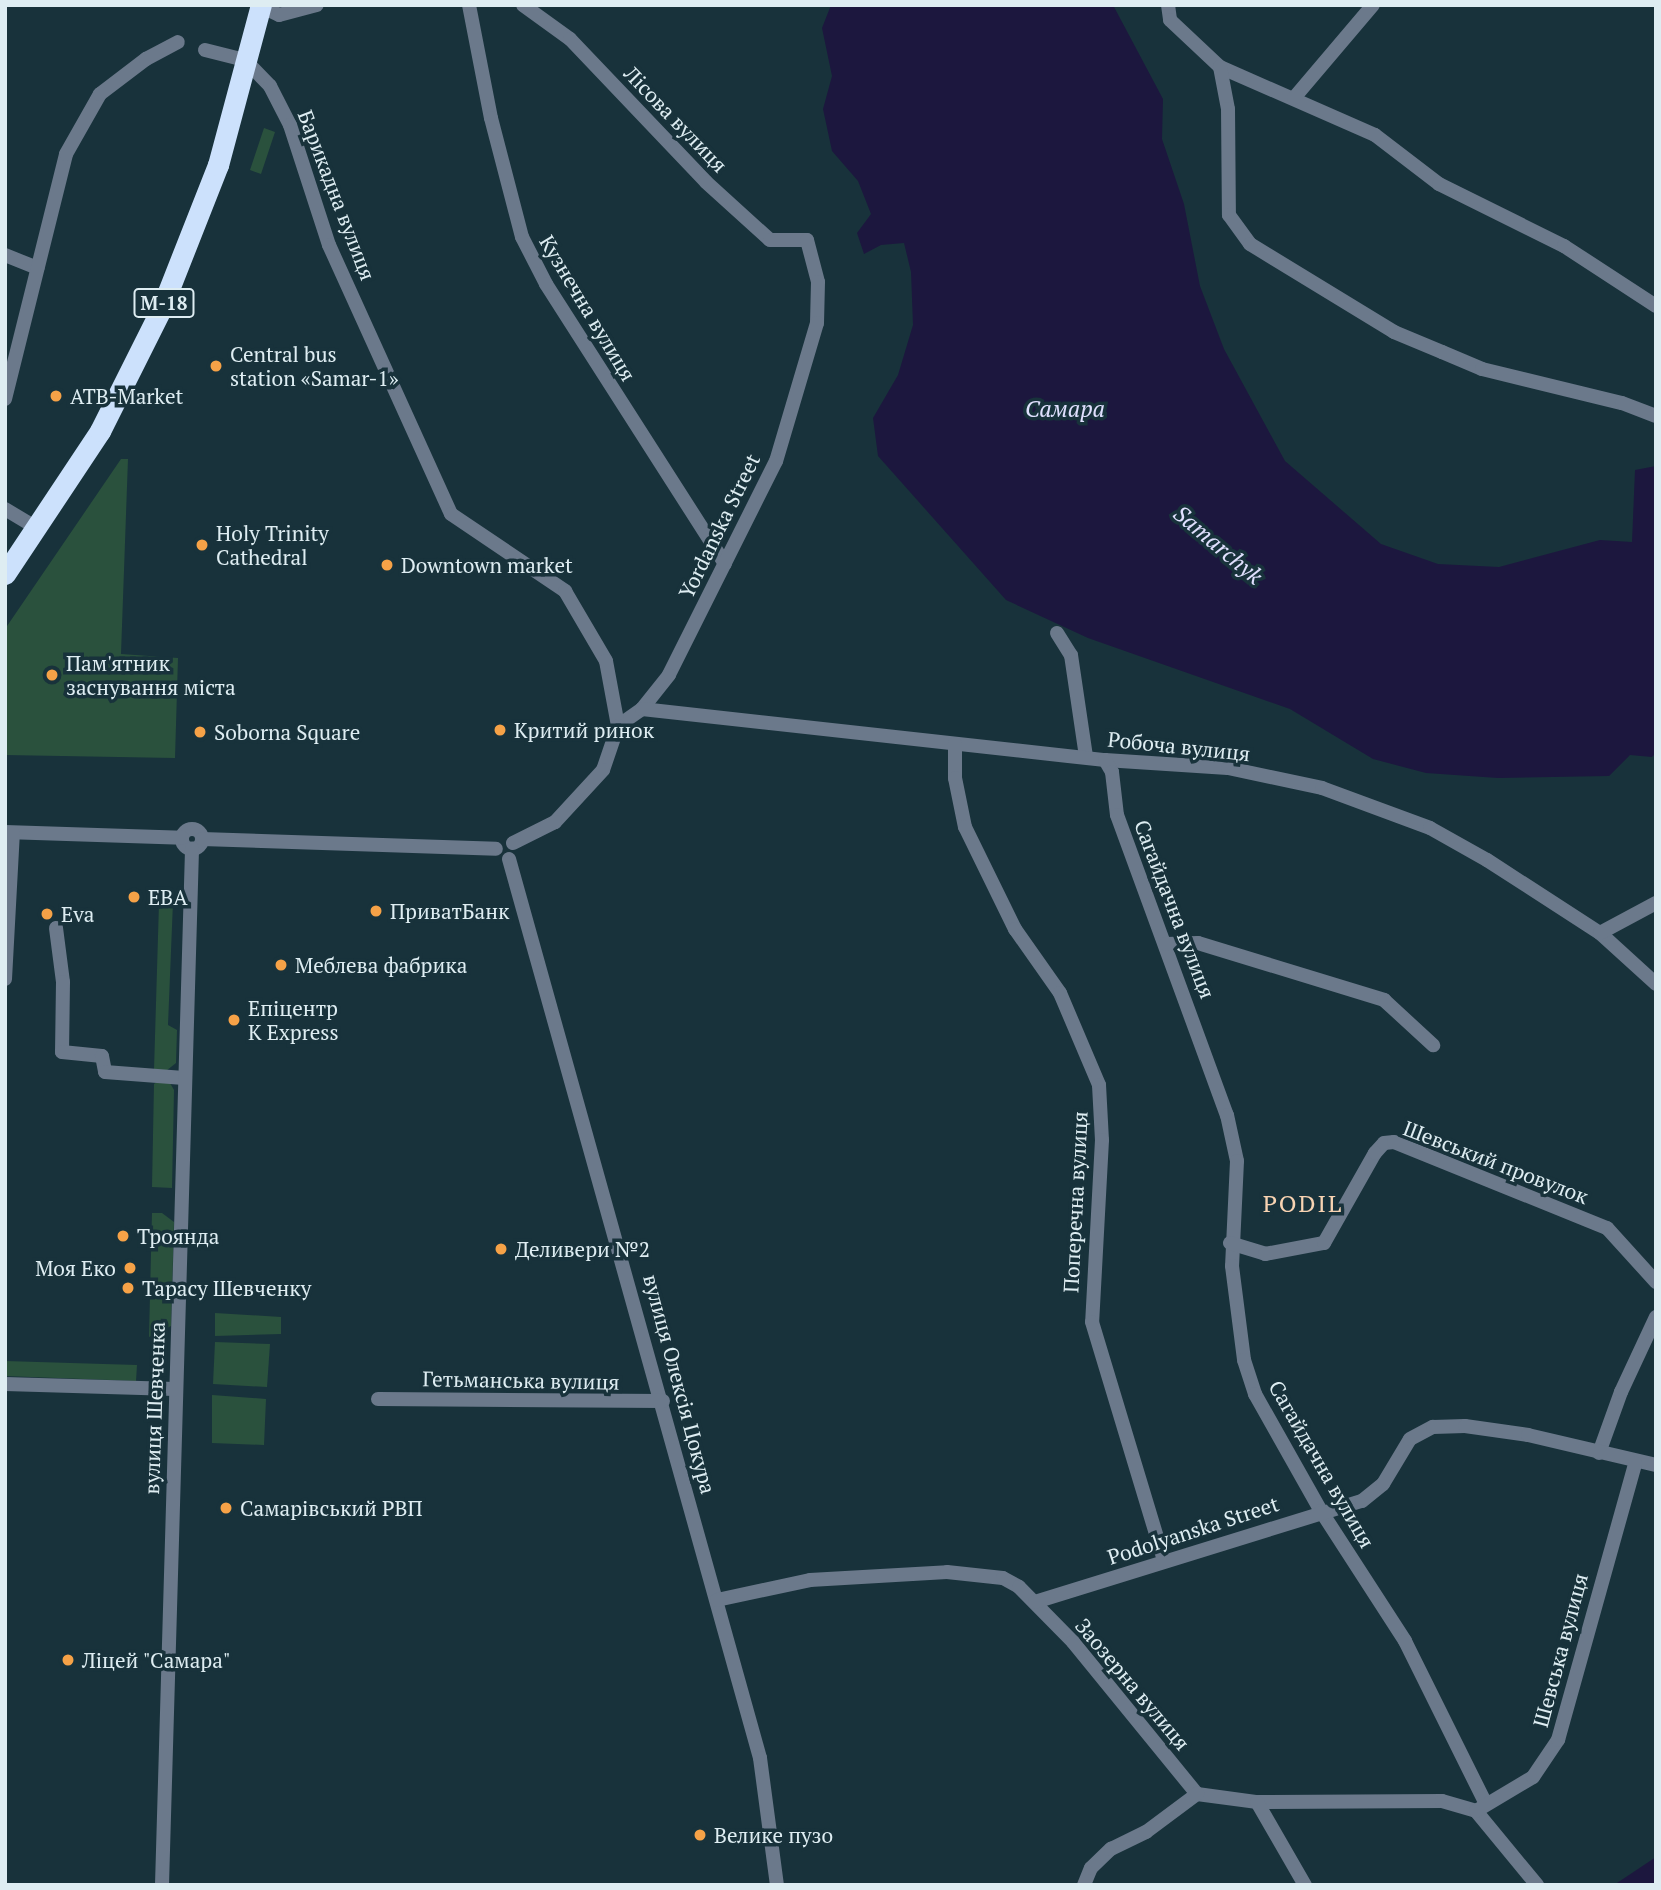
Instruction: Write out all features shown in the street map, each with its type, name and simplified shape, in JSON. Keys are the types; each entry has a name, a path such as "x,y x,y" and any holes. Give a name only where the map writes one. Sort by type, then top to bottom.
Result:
{"highway":[{"name":"М-18","path":"5,574 100,431 162,307 218,165 245,60 271,8"}],"street":[{"path":"271,8 317,5"},
{"name":"Кузнечна вулиця","path":"469,5 491,118 522,237 547,284 724,564"},
{"name":"Лісова вулиця","path":"523,5 570,39 706,182 770,240 807,240"},
{"path":"1168,5 1170,20 1220,67 1294,97 1375,135 1439,184 1564,246 1656,306"},
{"path":"1294,97 1373,5"},
{"path":"5,398 65,154 100,94 146,59 178,42"},
{"path":"205,50 245,60"},
{"name":"Барикадна вулиця","path":"245,60 270,86 290,125 329,245 451,514 565,591 606,661 618,726"},
{"path":"1220,67 1228,109 1229,215 1250,244 1394,331 1482,369 1622,403 1656,416"},
{"name":"Yordanska Street","path":"618,726 642,709 669,675 776,461 817,323 818,282 807,240"},
{"path":"5,255 37,268"},
{"path":"5,509 37,528"},
{"path":"1057,633 1071,656 1086,757"},
{"name":"Робоча вулиця","path":"642,709 1105,760 1228,768 1361,802 1430,828 1487,860 1600,933 1656,984"},
{"path":"5,979 9,833 192,842 496,849 504,840 513,843 555,821 603,770 618,726"},
{"name":"Поперечна вулиця","path":"955,744 955,778 965,827 1015,929 1060,993 1099,1085 1102,1140 1092,1322 1164,1561"},
{"name":"Сагайдачна вулиця","path":"1105,760 1112,772 1118,815 1227,1115 1237,1161 1230,1243 1244,1360 1255,1394 1321,1511 1405,1641 1480,1807 1534,1881"},
{"name":"вулиця Шевченка","path":"162,1885 192,842"},
{"path":"496,849 500,858 509,859 515,852 513,843"},
{"name":"вулиця Олексія Цокура","path":"509,859 663,1401 760,1759 777,1885"},
{"path":"1600,933 1656,903"},
{"path":"56,928 63,982 62,1052 102,1056 105,1072 184,1078"},
{"path":"1166,944 1198,943 1384,1000 1433,1045"},
{"name":"Шевський провулок","path":"1230,1243 1265,1255 1324,1244 1375,1153 1384,1143 1394,1142 1606,1228 1656,1282"},
{"path":"1599,1453 1621,1392 1656,1317"},
{"path":"5,1384 175,1389"},
{"name":"Гетьманська вулиця","path":"378,1399 663,1401"},
{"name":"Podolyanska Street","path":"1035,1602 1321,1511 1362,1501 1383,1484 1410,1439 1433,1427 1465,1426 1528,1435 1634,1464 1656,1465"},
{"name":"Шевська вулиця","path":"1480,1807 1533,1777 1558,1740 1634,1464"},
{"path":"717,1600 810,1580 947,1572 1003,1578 1035,1602"},
{"name":"Заозерна вулиця","path":"1035,1602 1122,1699 1197,1794"},
{"path":"1084,1885 1091,1868 1111,1849 1146,1832 1197,1794 1257,1802 1442,1801 1480,1807"},
{"path":"1257,1802 1305,1885"}],"green space":[{"path":"264,128 275,132 261,174 250,170"},
{"path":"121,459 128,459 121,654 178,658 175,758 5,755 5,629"},
{"path":"173,902 168,1025 177,1030 176,1063 166,1071 154,1070 159,903"},
{"path":"158,1081 170,1083 174,1090 172,1188 152,1187 154,1084"},
{"path":"152,1213 162,1213 174,1222 171,1326 149,1337"},
{"path":"215,1313 281,1317 281,1334 215,1336"},
{"path":"215,1342 270,1344 267,1387 213,1384"},
{"path":"5,1361 137,1365 136,1381 5,1376"},
{"path":"212,1395 266,1399 264,1445 212,1443"}],"water":[{"name":"Самара","path":"831,5 1113,5 1163,99 1162,139 1184,204 1200,286 1224,349 1285,461 1381,544 1438,564 1499,567 1600,540 1632,542 1635,470 1656,466 1656,753 1652,757 1630,755 1609,776 1498,778 1426,773 1373,759 1290,709 1088,638 1006,600 878,456 873,418 898,375 913,325 911,272 904,243 881,245 864,254 857,233 871,214 858,181 832,151 823,109 832,76 822,28"},
{"path":"1656,1857 1656,1885 1614,1885"}],"place":[{"name":"Central bus station «Samar-1»","path":"216,366"},
{"name":"ATB-Market","path":"56,396"},
{"name":"Holy Trinity Cathedral","path":"202,545"},
{"name":"Downtown market","path":"387,565"},
{"name":"Пам'ятник заснування міста","path":"52,675"},
{"name":"Критий ринок","path":"500,730"},
{"name":"Soborna Square","path":"200,732"},
{"name":"ЕВА","path":"134,897"},
{"name":"ПриватБанк","path":"376,911"},
{"name":"Eva","path":"47,914"},
{"name":"Меблева фабрика","path":"281,965"},
{"name":"Епіцентр К Express","path":"234,1020"},
{"name":"Троянда","path":"123,1236"},
{"name":"Деливери №2","path":"501,1249"},
{"name":"Моя Еко","path":"130,1268"},
{"name":"Тарасу Шевченку","path":"128,1288"},
{"name":"Самарівський РВП","path":"226,1508"},
{"name":"Ліцей \"Самара\"","path":"68,1660"},
{"name":"Велике пузо","path":"700,1835"}],"district":[{"name":"PODIL","path":"1303,1204"}],"water label":[{"name":"Samarchyk","path":"1218,545"}]}
